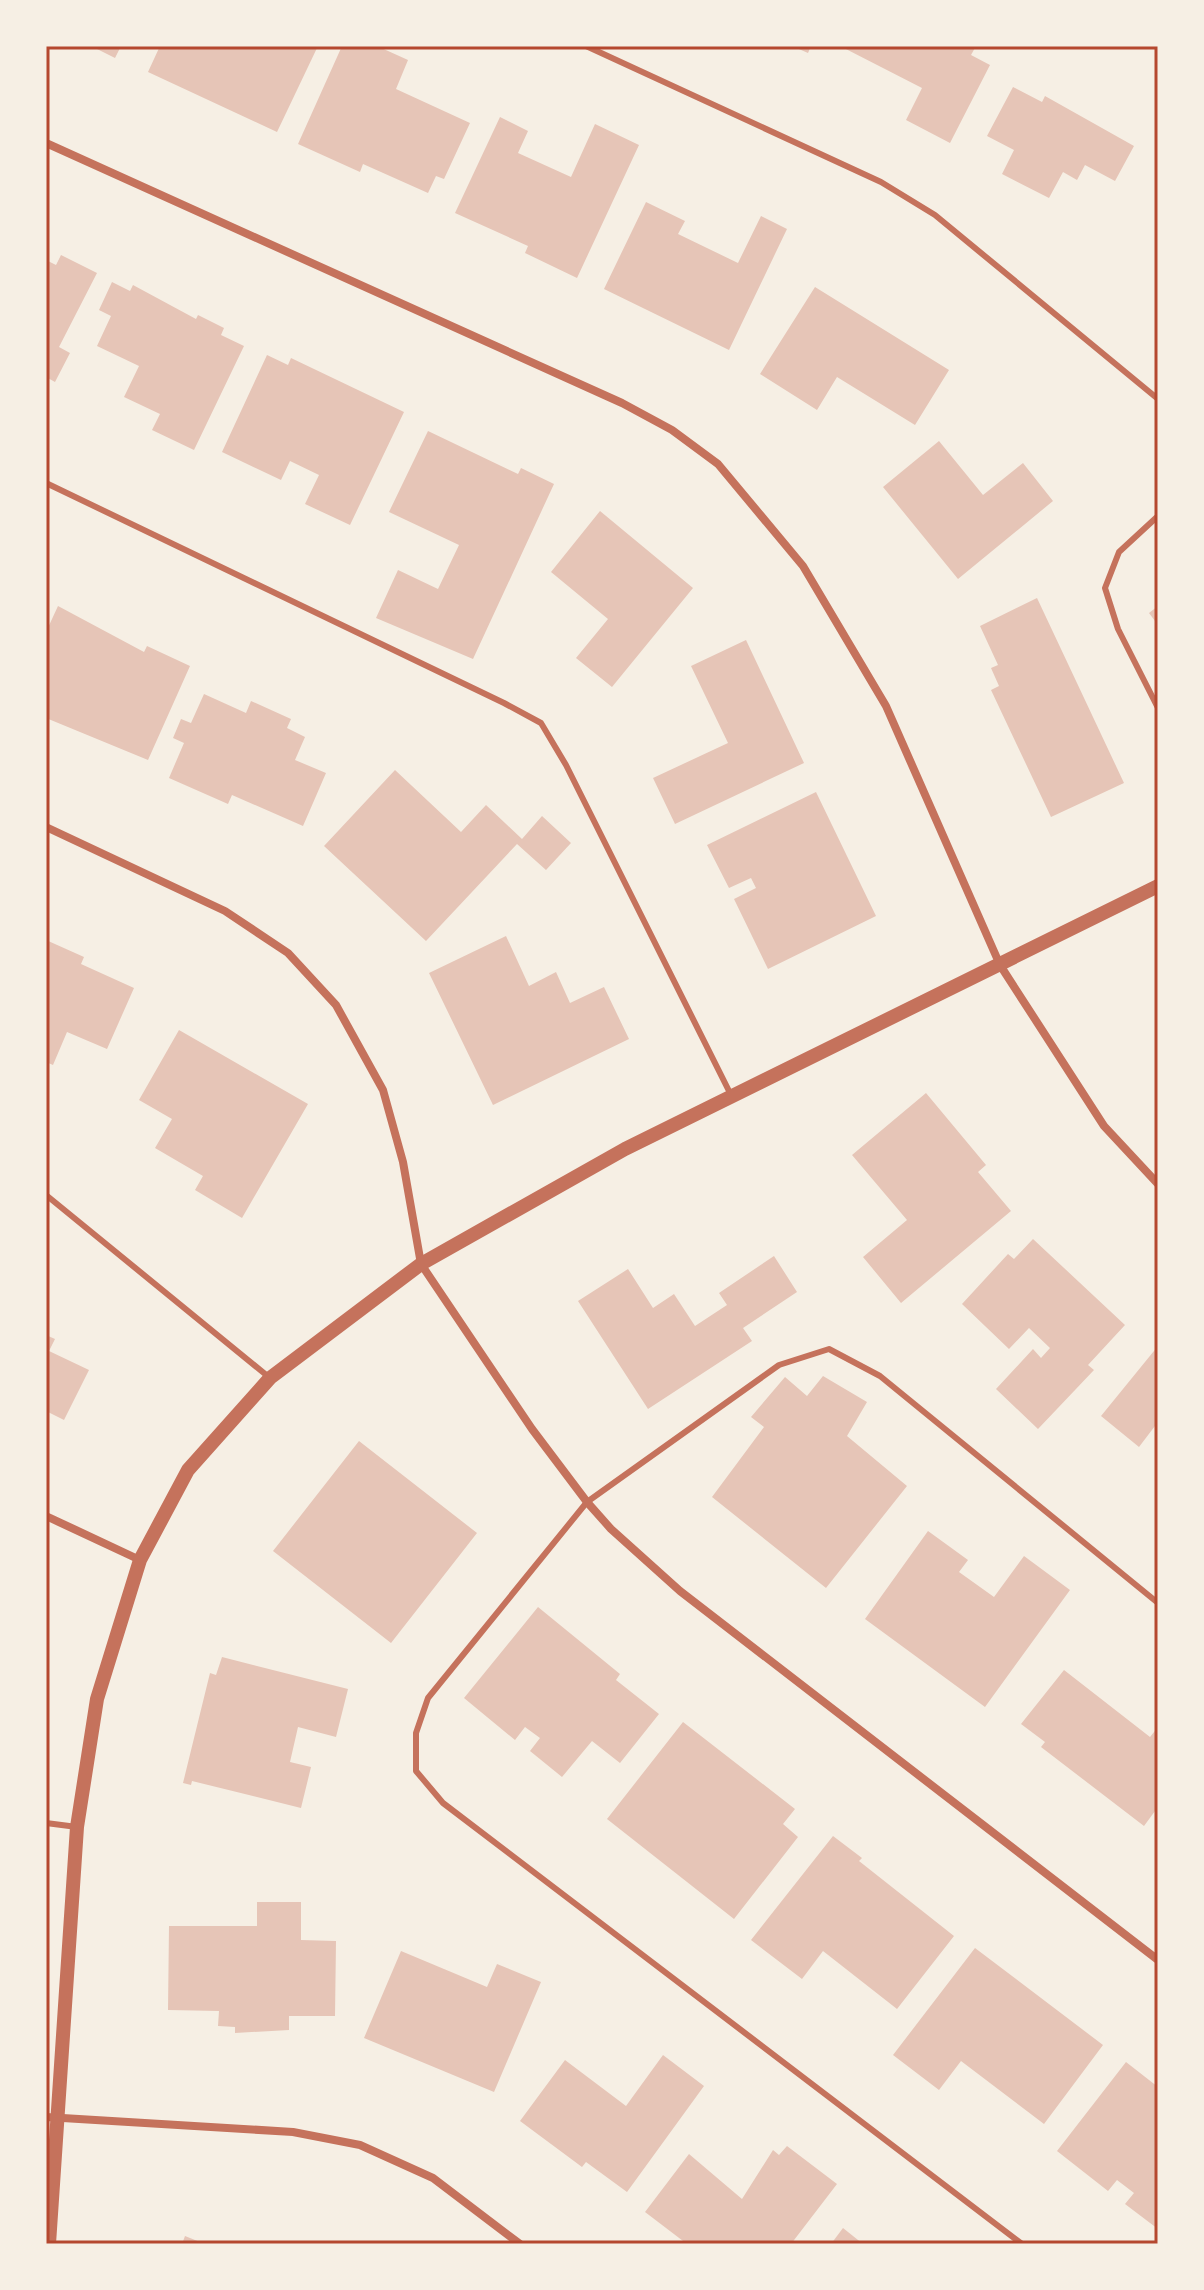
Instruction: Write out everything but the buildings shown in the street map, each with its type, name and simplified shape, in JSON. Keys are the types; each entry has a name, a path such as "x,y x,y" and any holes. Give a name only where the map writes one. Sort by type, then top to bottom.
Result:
{"street":[{"path":"46,143 622,403 672,430 718,464 803,566 886,706 1000,965 1104,1126 1158,1184"},
{"path":"46,827 225,911 288,953 336,1005 383,1090 403,1162 421,1264 532,1429 611,1529 680,1591 1158,1960"},
{"path":"49,2244 52,2118 77,1827 97,1699 140,1560 188,1470 270,1378 421,1264 625,1149 1158,886"},
{"path":"46,1516 140,1560"},
{"path":"52,2118 293,2132 360,2145 433,2178 520,2244"}],"lane":[{"path":"586,46 881,182 935,215 1158,399"},
{"path":"46,483 541,723 566,765 731,1096"},
{"path":"1158,516 1119,552 1105,588 1118,629 1158,708"},
{"path":"46,1195 270,1378"},
{"path":"1022,2244 443,1803 416,1771 416,1733 428,1698 587,1502 779,1365 829,1349 880,1376 1158,1603"},
{"path":"46,1823 77,1827"}]}
